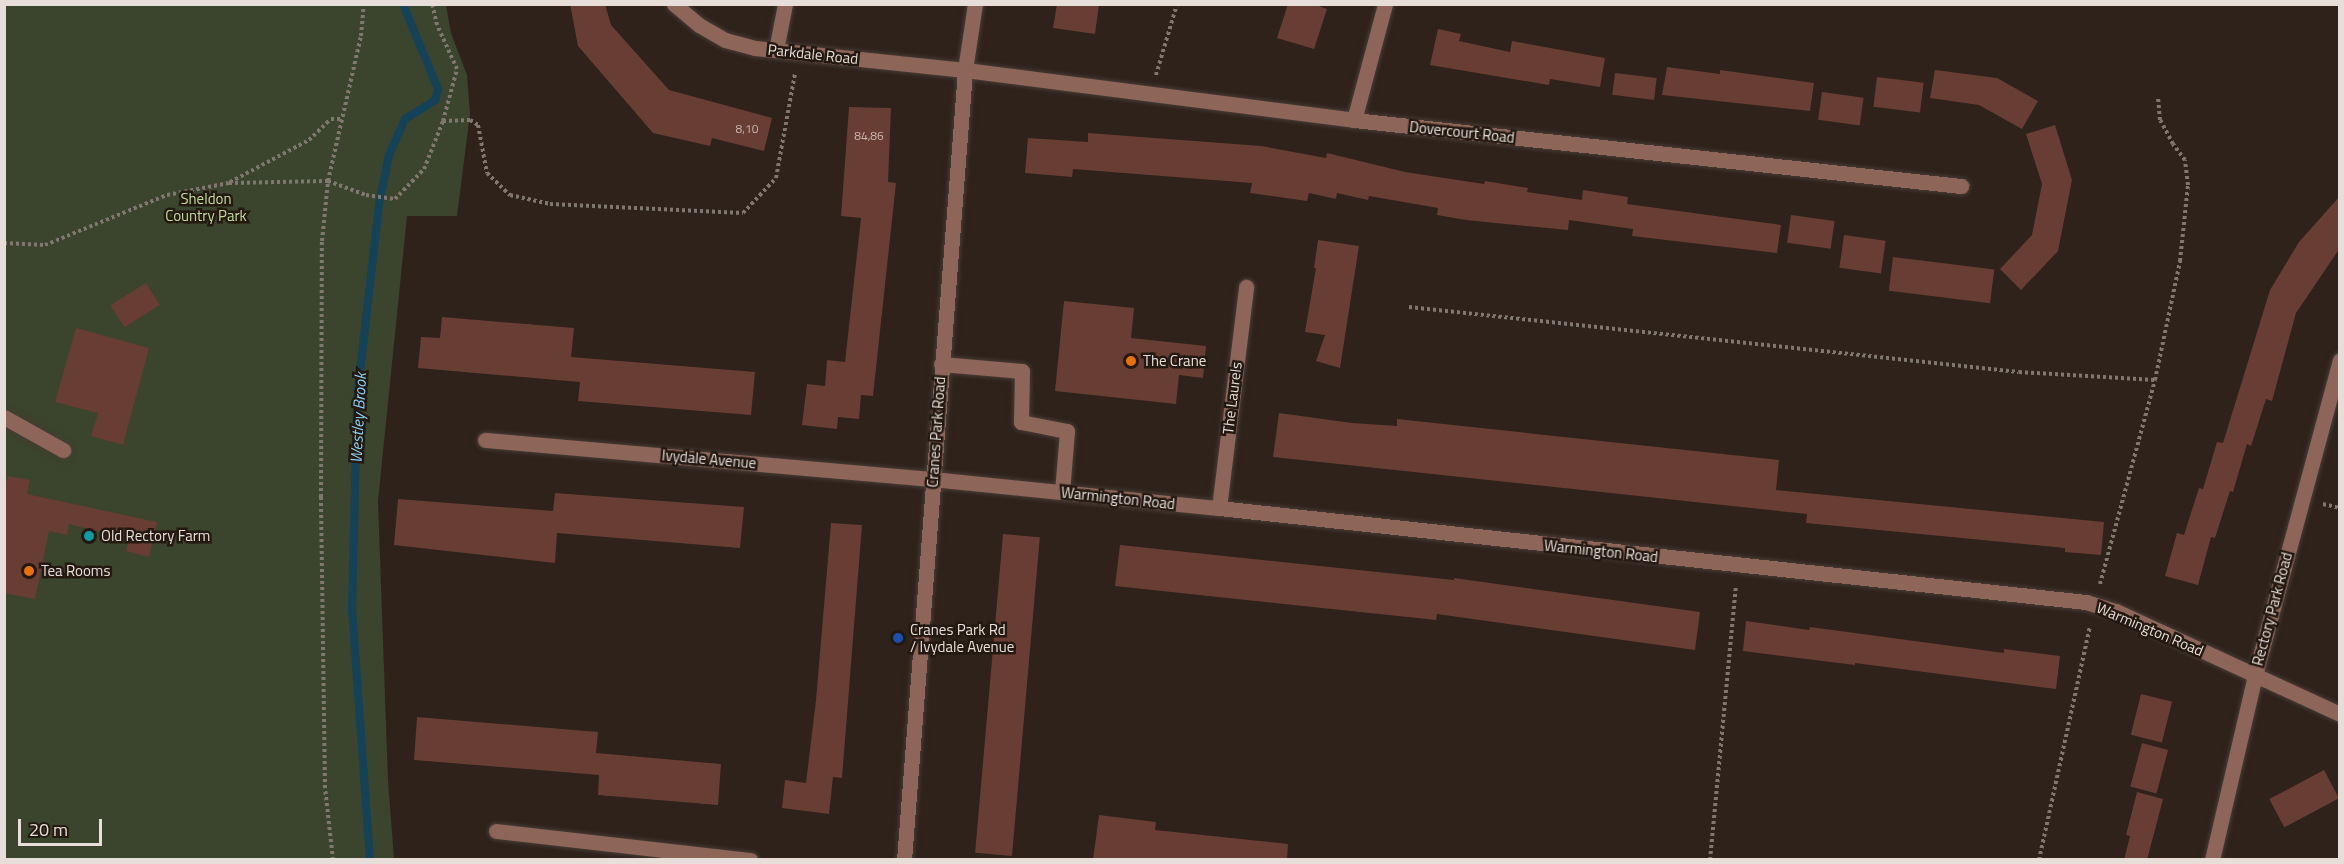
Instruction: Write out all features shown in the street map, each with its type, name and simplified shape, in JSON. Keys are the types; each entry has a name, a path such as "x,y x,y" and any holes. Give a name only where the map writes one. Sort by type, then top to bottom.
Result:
{"street":[{"name":"Parkdale Road","path":"674,4 699,25 725,40 755,48 965,70"},
{"path":"776,50 785,4"},
{"name":"Cranes Park Road","path":"903,860 965,70 975,4"},
{"path":"1354,120 1385,4"},
{"name":"Dovercourt Road","path":"965,70 1354,120 1961,186"},
{"name":"The Laurels","path":"1219,508 1246,287"},
{"name":"Rectory Park Road","path":"2212,860 2255,675 2340,360"},
{"path":"941,364 1022,371 1021,422 1067,431 1062,492"},
{"path":"4,417 63,450"},
{"name":"Ivydale Avenue","path":"485,440 932,479"},
{"name":"Warmington Road","path":"932,479 1219,508 2094,605 2116,611 2340,714"},
{"path":"496,831 750,860"}],"path":[{"path":"333,860 325,788 321,497 321,241 328,181 361,36 364,4"},
{"path":"4,243 45,245 167,195 229,183 328,181 366,195 395,199 424,169 443,121 457,69 437,25 432,4"},
{"path":"1150,93 1178,4"},
{"path":"443,121 470,120 478,125 487,173 510,195 549,204 743,213 776,178 799,52"},
{"path":"2039,860 2094,605 2155,380 2181,261 2188,185 2185,160 2160,120 2158,96"},
{"path":"229,183 309,140 331,118 341,119"},
{"path":"1408,307 2019,372 2155,380"},
{"path":"1710,860 1737,566"}],"green space":[{"name":"Sheldon Country Park","path":"5,5 446,5 451,33 467,75 470,114 457,216 407,216 378,501 388,781 394,859 5,860"}],"building":[{"path":"570,4 605,4 611,25 669,90 772,118 764,151 712,138 710,146 653,133 578,46"},
{"path":"1057,4 1099,4 1095,34 1053,28"},
{"path":"1288,4 1313,4 1327,9 1314,49 1277,38"},
{"path":"1438,29 1461,34 1459,41 1510,52 1512,41 1605,58 1600,87 1550,79 1549,85 1430,65"},
{"path":"1667,67 1720,74 1720,70 1814,83 1810,111 1662,95"},
{"path":"1935,70 1997,78 2038,101 2022,129 1979,105 1930,98"},
{"path":"1615,73 1657,78 1654,100 1612,95"},
{"path":"1877,77 1924,83 1920,113 1873,107"},
{"path":"1822,92 1864,98 1860,126 1818,120"},
{"path":"849,107 891,108 888,182 896,183 873,396 861,395 859,419 838,417 837,429 802,425 807,384 825,386 827,360 845,362 861,218 841,216"},
{"path":"2055,125 2072,180 2058,251 2021,290 2000,269 2032,235 2042,184 2026,134"},
{"path":"1088,133 1261,146 1326,158 1327,153 1405,172 1484,184 1485,181 1528,188 1527,192 1582,200 1583,190 1628,197 1627,204 1781,225 1777,253 1632,236 1633,229 1569,220 1568,230 1466,220 1437,215 1438,208 1369,196 1368,200 1337,193 1336,199 1309,193 1307,201 1250,193 1252,183 1073,169 1072,177 1025,173 1028,138 1088,142"},
{"path":"2340,196 2340,248 2296,313 2272,401 2266,399 2251,446 2247,444 2233,492 2230,491 2215,538 2211,537 2198,585 2165,576 2177,533 2184,535 2199,488 2203,489 2217,442 2223,443 2270,290 2299,242"},
{"path":"1791,215 1835,221 1831,249 1787,243"},
{"path":"1844,235 1886,241 1881,274 1839,268"},
{"path":"1318,240 1359,246 1340,368 1316,361 1325,335 1305,332 1316,268 1314,268"},
{"path":"1893,257 1994,269 1990,303 1889,291"},
{"path":"146,283 160,305 124,327 110,305"},
{"name":"The Crane","path":"1064,301 1134,308 1131,338 1206,346 1203,378 1179,375 1176,404 1055,391"},
{"path":"442,317 574,328 571,357 755,372 751,415 578,401 580,382 418,368 421,337 440,338"},
{"path":"76,328 149,348 123,445 91,436 98,413 55,402"},
{"path":"1279,413 1352,423 1397,426 1397,419 1779,460 1776,490 2104,522 2101,555 2065,552 2065,548 1806,523 1807,514 1273,457"},
{"path":"8,476 30,480 27,494 157,522 149,557 126,551 129,539 69,524 67,535 49,531 35,599 4,593 4,489"},
{"path":"555,493 744,507 740,548 557,533 555,563 394,545 398,499 553,511"},
{"path":"831,523 862,525 842,778 833,777 829,814 782,808 785,780 806,783 816,700"},
{"path":"1003,534 1040,537 1012,856 975,853"},
{"path":"1120,545 1454,580 1454,578 1700,612 1695,650 1437,614 1436,620 1115,586"},
{"path":"1746,621 1809,630 1810,627 2004,653 2004,649 2060,656 2056,689 1743,651"},
{"path":"2141,694 2172,702 2162,742 2131,735"},
{"path":"417,717 598,732 596,753 721,764 718,805 598,795 599,775 414,760"},
{"path":"2142,743 2168,750 2156,793 2130,786"},
{"path":"2324,770 2339,798 2284,827 2269,799"},
{"path":"2137,792 2163,799 2147,860 2124,860 2130,836 2126,835"},
{"path":"1099,815 1156,822 1155,830 1288,844 1287,860 1093,860"}],"waterway":[{"name":"Westley Brook","path":"370,860 352,609 357,398 379,204 389,155 405,119 435,100 438,89 403,4"}],"place":[{"name":"The Crane","path":"1131,361"},
{"name":"Old Rectory Farm","path":"89,536"},
{"name":"Tea Rooms","path":"29,571"},
{"name":"Cranes Park Rd / Ivydale Avenue","path":"898,638"}]}
